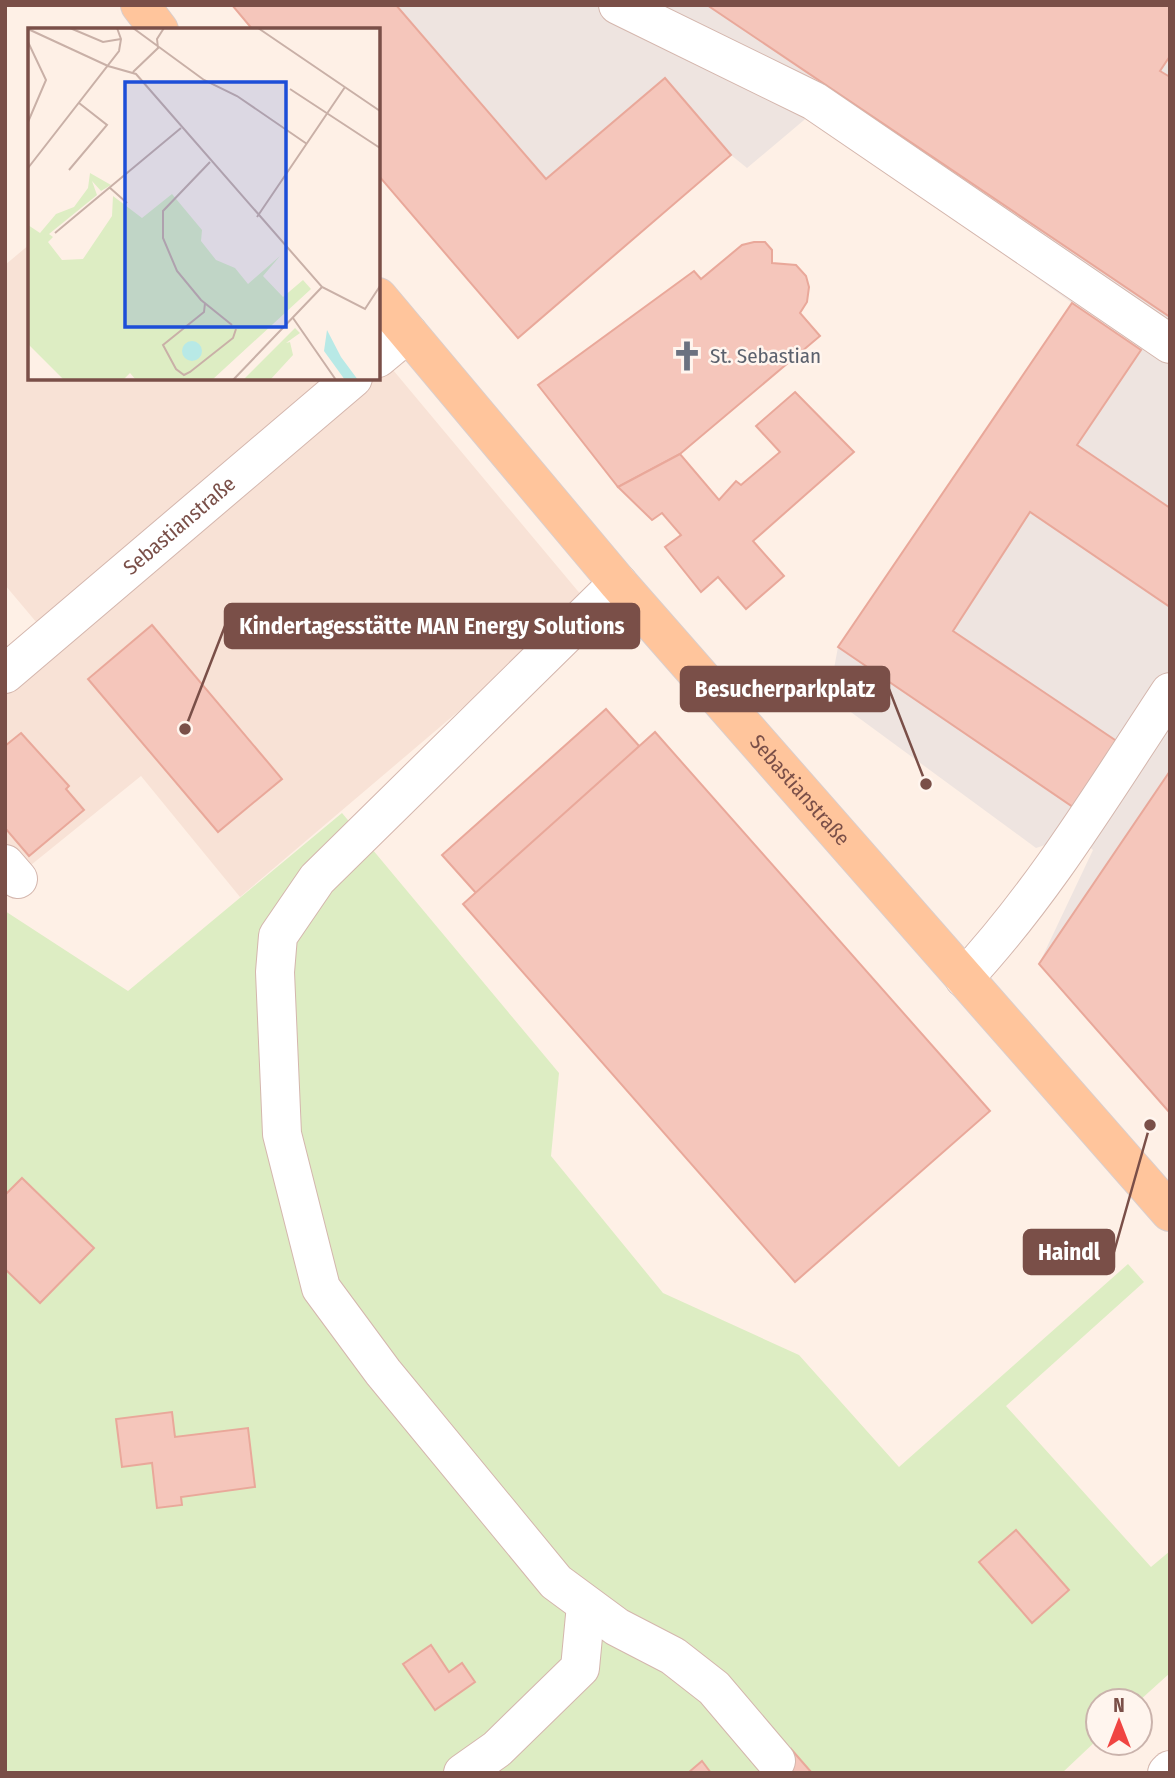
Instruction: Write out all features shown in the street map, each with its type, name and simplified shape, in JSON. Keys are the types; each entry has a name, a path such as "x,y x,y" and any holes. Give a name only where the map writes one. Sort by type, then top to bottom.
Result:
{"main road":[{"path":"140,5 157,28"},
{"name":"Sebastianstraße","path":"380,299 618,583 1170,1212"}],"street":[{"path":"618,5 814,101 1170,344"},
{"path":"380,356 408,333"},
{"name":"Sebastianstraße","path":"5,674 351,380"},
{"path":"618,583 317,878 278,936 275,972 282,1134 321,1287 383,1372 556,1582 617,1627 673,1656 714,1688 776,1761"},
{"path":"964,978 1000,939 1076,835 1170,692"},
{"path":"463,1773 497,1749 580,1668 586,1605"}],"shaded area":[{"path":"232,5 1170,5 1170,1113 1039,964 1093,850 1076,835 1036,848 829,696 838,647 1072,303 810,115 747,168 731,155 518,338 380,34 380,28 366,28"},
{"path":"28,246 28,380 380,380 380,354 587,602 240,897 141,776 5,886 5,682 53,642 5,585 5,265"}],"green space":[{"path":"342,813 559,1073 551,1156 663,1293 799,1355 899,1467 1128,1264 1144,1282 1006,1406 1151,1567 1170,1551 1170,1673 1154,1687 1084,1687 1084,1752 1062,1773 5,1773 5,911 128,991"}],"building":[{"path":"232,5 396,5 546,179 665,78 731,155 518,338 380,177 380,28 251,28"},
{"path":"707,5 1170,5 1170,56 1160,71 1170,77 1170,317"},
{"name":"St. Sebastian","path":"765,242 772,250 772,263 796,265 806,276 809,287 807,302 800,313 820,336 680,454 618,487 538,385 694,271 701,279 742,245"},
{"path":"1072,303 1141,350 1077,445 1170,508 1170,607 1030,512 953,631 1118,742 1073,807 838,647"},
{"path":"795,392 854,452 753,541 784,576 746,609 718,577 701,592 665,547 681,535 662,513 652,520 618,487 680,454 719,500 736,481 741,485 780,452 756,426"},
{"path":"152,625 282,779 218,832 88,679"},
{"path":"606,709 640,747 476,893 442,855"},
{"path":"655,732 990,1111 795,1282 463,904"},
{"path":"21,733 69,786 66,789 84,810 29,856 5,828 5,746"},
{"path":"1170,771 1170,1113 1039,964"},
{"path":"22,1178 94,1248 40,1303 5,1269 5,1195"},
{"path":"172,1412 175,1437 248,1428 255,1487 181,1497 182,1505 157,1508 152,1463 122,1467 116,1419"},
{"path":"1016,1530 1069,1590 1032,1623 979,1562"},
{"path":"431,1645 449,1672 462,1663 475,1682 435,1710 403,1664"},
{"path":"791,1749 812,1773 763,1773 776,1761"},
{"path":"702,1761 711,1773 688,1773"}],"place":[{"name":"St. Sebastian","path":"687,356"},
{"name":"Kindertagesstätte MAN Energy Solutions","path":"185,729"},
{"name":"Besucherparkplatz","path":"926,784"},
{"name":"Haindl","path":"1150,1125"}]}
